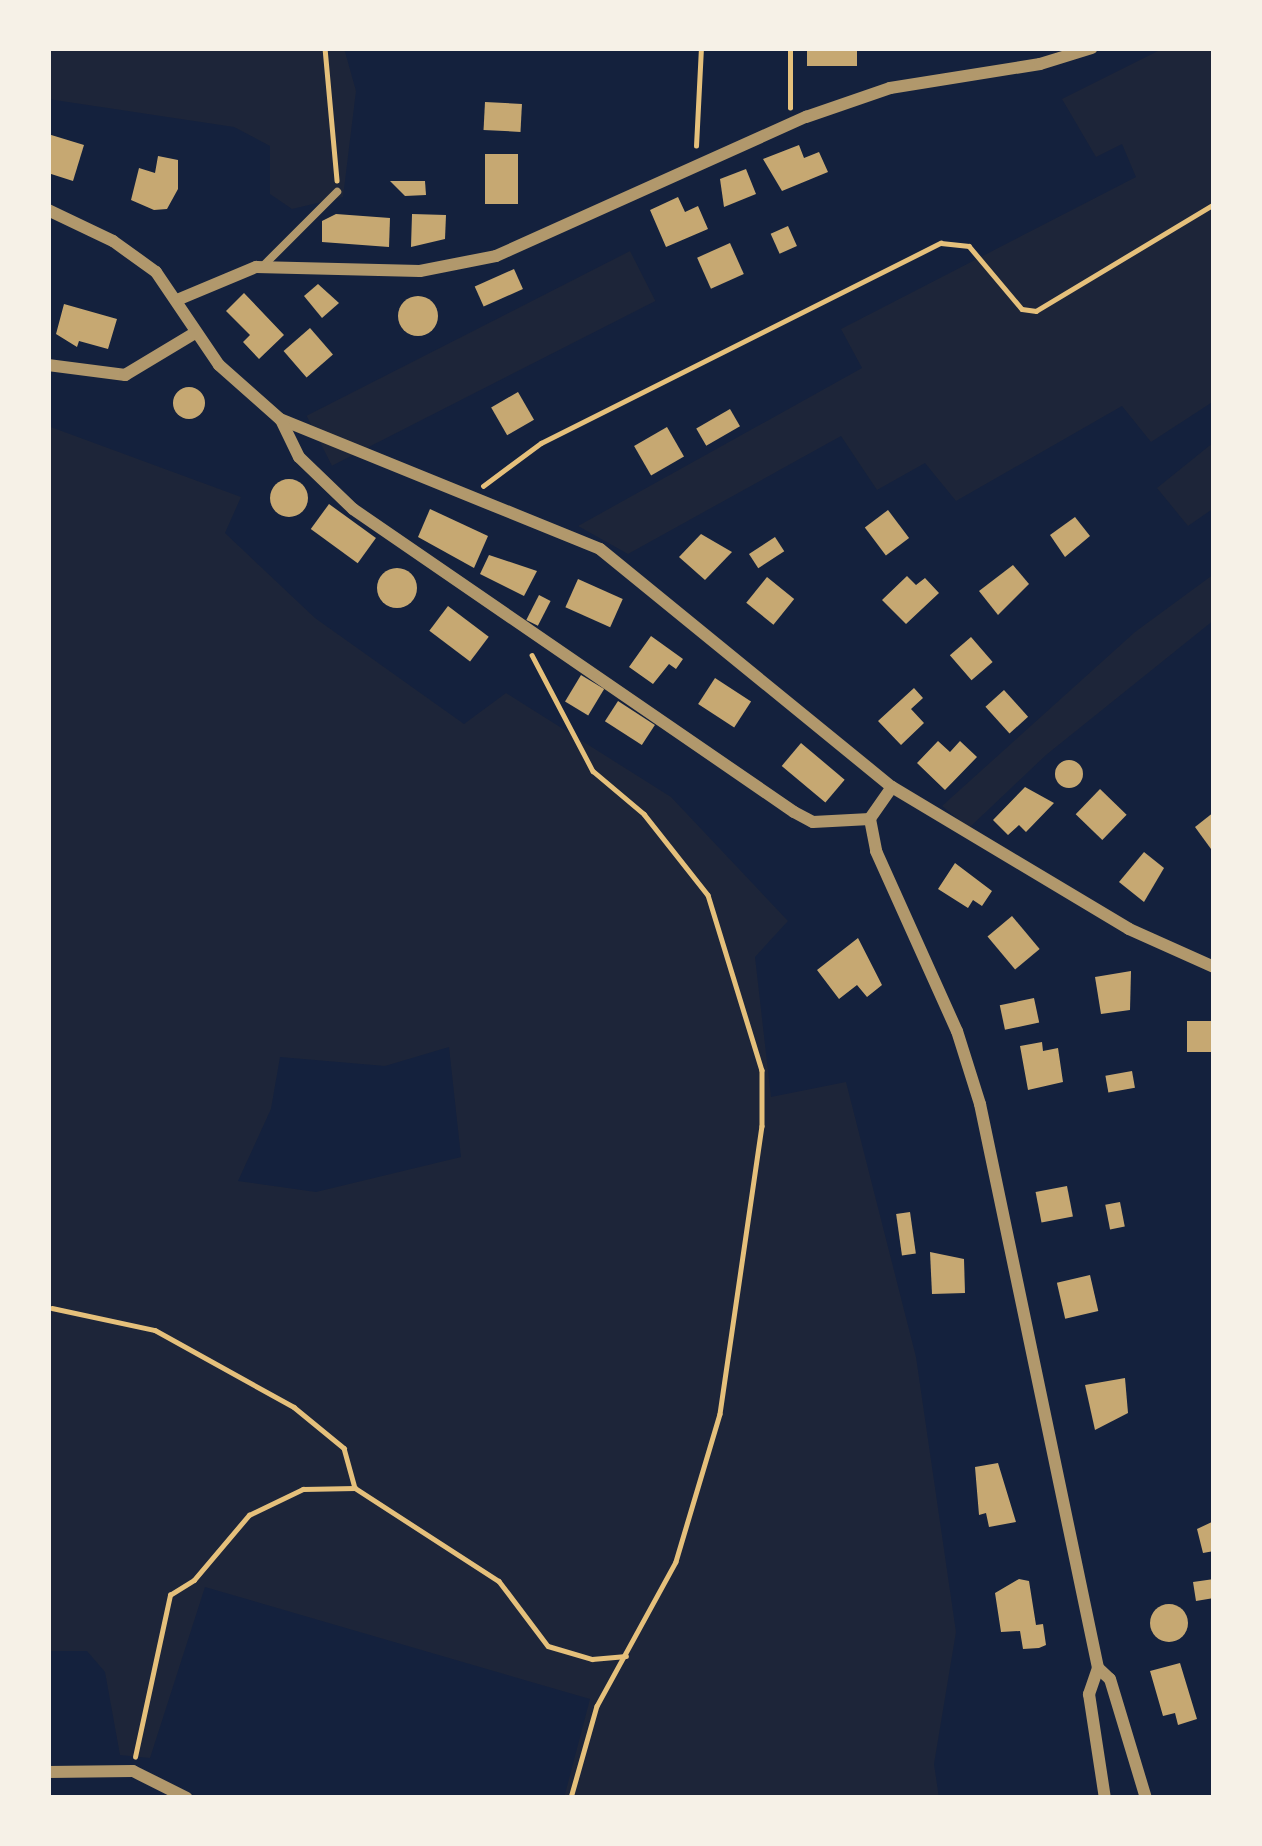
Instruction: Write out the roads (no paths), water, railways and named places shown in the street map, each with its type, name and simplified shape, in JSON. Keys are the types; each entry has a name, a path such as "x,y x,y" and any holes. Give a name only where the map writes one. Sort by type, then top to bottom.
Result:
{"street":[{"path":"177,300 208,282 263,266 421,271 496,256 793,122 890,88 1040,64 1092,48"},
{"path":"48,210 113,241 156,272 195,333 280,418 299,457 353,509 812,823 871,819"},
{"path":"48,365 125,375 195,333"},
{"path":"280,418 473,493 600,549 892,787 1129,929 1214,967"},
{"path":"892,787 871,819 876,851 957,1031 980,1104 1098,1668 1088,1694 1105,1798"},
{"path":"1098,1668 1110,1679 1146,1798"},
{"path":"48,1772 133,1771 187,1798"}],"lane":[{"path":"263,266 337,192"}]}
